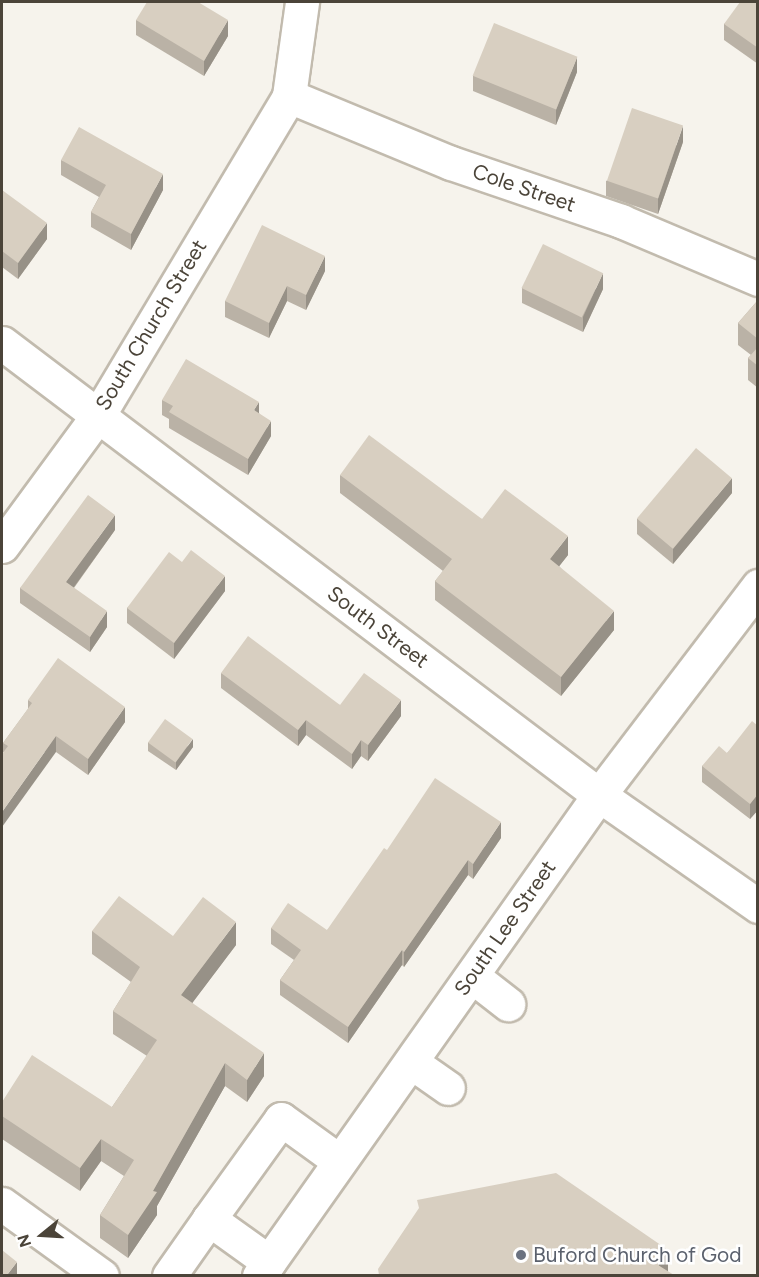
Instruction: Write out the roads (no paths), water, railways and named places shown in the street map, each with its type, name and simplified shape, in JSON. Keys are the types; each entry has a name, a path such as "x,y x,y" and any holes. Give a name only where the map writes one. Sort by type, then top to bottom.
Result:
{"street":[{"path":"289,96 302,2"},
{"name":"Cole Street","path":"289,96 451,163 621,221 758,279"},
{"name":"South Church Street","path":"2,546 99,414 289,96"},
{"name":"South Street","path":"2,343 99,414 599,795 758,906"},
{"name":"South Lee Street","path":"264,1269 599,795 758,585"},
{"path":"472,976 508,1004"},
{"path":"411,1062 448,1088"},
{"path":"169,1275 281,1119 339,1161"},
{"path":"2,1204 102,1275"},
{"path":"209,1219 264,1269"}],"place":[{"name":"Buford Church of God","path":"521,1255"}]}
